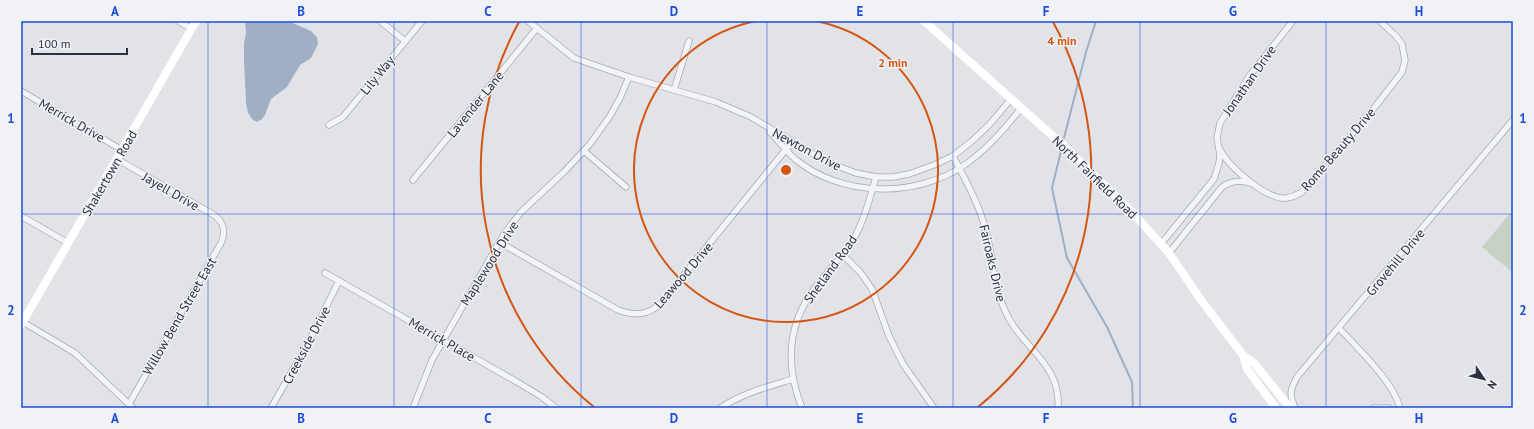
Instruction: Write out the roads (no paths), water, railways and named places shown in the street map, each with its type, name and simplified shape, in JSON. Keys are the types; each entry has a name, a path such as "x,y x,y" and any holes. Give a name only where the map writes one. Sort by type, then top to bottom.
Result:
{"main road":[{"name":"Shakertown Road","path":"22,324 196,21"},
{"name":"North Fairfield Road","path":"924,21 1064,146 1111,191 1169,253 1201,300 1243,355 1254,363 1290,408"},
{"name":"North Fairfield Road","path":"1243,355 1247,369 1276,408"}],"street":[{"path":"178,21 192,29"},
{"path":"380,21 405,41"},
{"name":"Lily Way","path":"329,125 343,117 422,21"},
{"name":"Newton Drive","path":"528,21 574,58 629,77 716,102 744,113 792,142 835,165 856,173 876,177 893,177 909,174 953,156 990,124 1011,99"},
{"name":"Jonathan Drive","path":"1161,244 1214,179 1219,163 1217,138 1218,129 1231,103 1254,69 1293,21"},
{"name":"Rome Beauty Drive","path":"1219,148 1228,162 1255,184 1271,194 1280,198 1291,197 1302,192 1375,107 1400,76 1404,68 1406,60 1402,44 1380,21"},
{"name":"Lavender Lane","path":"413,180 537,28"},
{"path":"674,90 689,41"},
{"name":"Maplewood Drive","path":"413,408 432,360 499,242 520,212 565,171 584,151 610,116 629,77"},
{"name":"Merrick Drive","path":"21,91 122,150"},
{"name":"Newton Drive","path":"766,127 794,158 824,176 843,183 872,189 896,189 918,185 939,178 959,168 975,157 995,139 1021,108"},
{"name":"Grovehill Drive","path":"1295,408 1290,397 1291,388 1298,377 1513,120"},
{"name":"Leawood Drive","path":"499,242 618,310 633,315 645,313 654,309 661,303 792,142"},
{"path":"584,151 626,187"},
{"name":"Fairoaks Drive","path":"953,156 982,215 1002,304 1011,323 1041,358 1052,374 1056,389 1058,408"},
{"name":"Jayell Drive","path":"117,159 214,215 223,226"},
{"name":"Shetland Road","path":"802,408 793,379 792,353 796,322 802,308 816,285 856,235 876,177"},
{"path":"1169,253 1222,187 1238,181 1247,181 1255,184"},
{"path":"21,216 68,243"},
{"name":"Willow Bend Street East","path":"131,406 222,243 224,235 223,226"},
{"path":"842,254 860,272 872,289 889,336 903,364 934,408"},
{"name":"Merrick Place","path":"325,273 536,393 553,407"},
{"name":"Creekside Drive","path":"271,408 308,343 339,281"},
{"path":"22,324 75,353 131,406"},
{"path":"1339,328 1388,384 1397,397 1400,408"},
{"path":"720,408 732,400 754,390 793,379"},
{"path":"1373,408 1389,408"}],"water":[{"path":"245,21 288,21 311,31 317,37 318,44 311,58 300,65 287,87 271,99 265,115 257,122 252,119 248,113 246,103 244,61 244,44 246,33"}],"waterway":[{"path":"1064,138 1086,52 1096,21"},
{"path":"1061,151 1052,188 1067,258 1107,327 1132,382 1133,408"}]}
